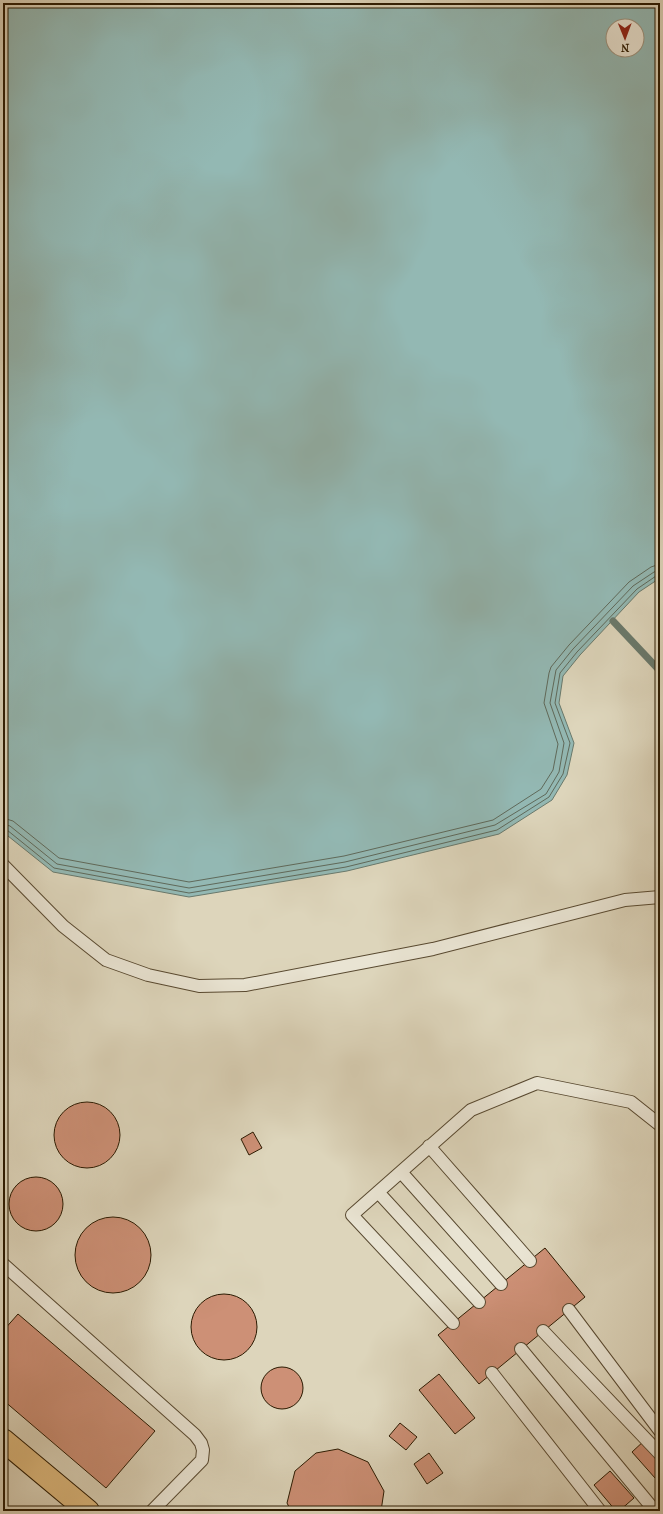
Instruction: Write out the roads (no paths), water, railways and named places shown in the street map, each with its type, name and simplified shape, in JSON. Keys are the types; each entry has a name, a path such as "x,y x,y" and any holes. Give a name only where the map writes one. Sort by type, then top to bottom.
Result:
{"highway":[{"path":"3,1440 88,1511"}],"lane":[{"path":"3,865 63,926 106,960 148,975 199,986 253,984 433,949 625,900 660,897"},
{"path":"453,1323 352,1215 471,1110 537,1083 631,1102 660,1125"},
{"path":"429,1146 530,1261"},
{"path":"401,1172 501,1284"},
{"path":"378,1192 479,1302"},
{"path":"3,1264 167,1409 195,1435 201,1443 203,1450 202,1460 152,1511"},
{"path":"570,1310 660,1431"},
{"path":"543,1331 660,1454"},
{"path":"521,1349 655,1511"},
{"path":"492,1373 600,1511"}],"water":[{"path":"3,3 660,3 660,578 639,592 580,655 563,676 559,703 574,743 567,775 552,800 499,834 347,871 189,897 53,872 3,832"}],"waterway":[{"path":"613,621 660,671"}]}
